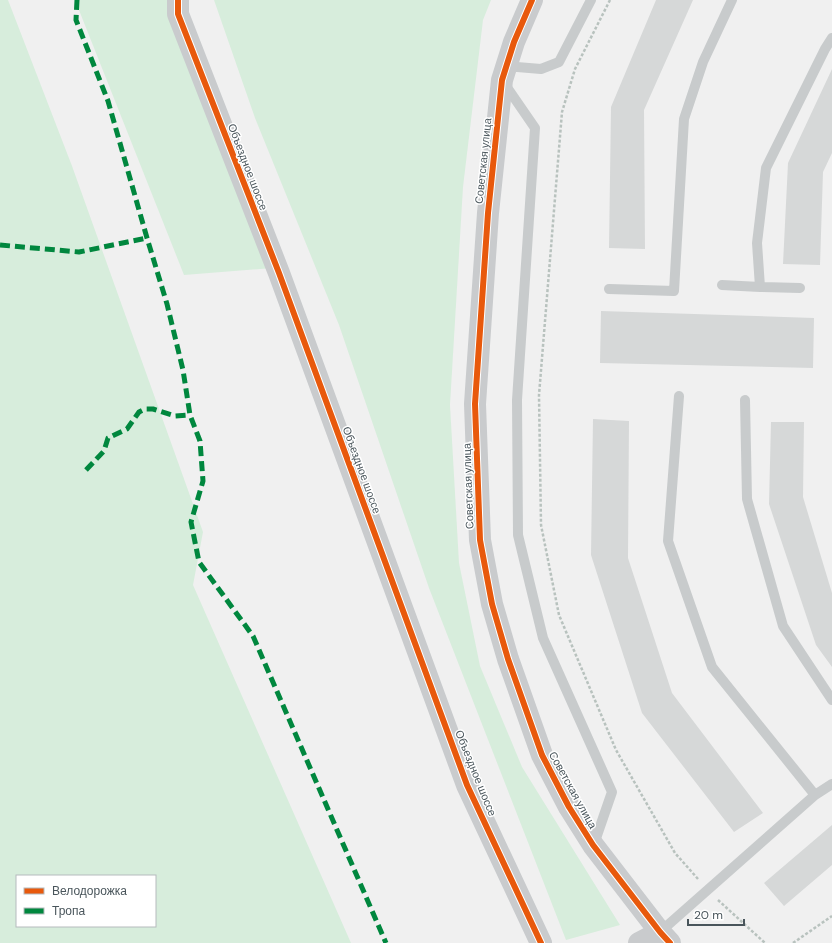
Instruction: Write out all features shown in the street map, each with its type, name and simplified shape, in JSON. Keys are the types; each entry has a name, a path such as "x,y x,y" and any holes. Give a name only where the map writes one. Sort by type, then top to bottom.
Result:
{"street":[{"name":"Объездное шоссе","path":"178,0 178,14 279,273 467,785 541,943"},
{"name":"Советская улица","path":"532,0 514,42 504,73 488,213 475,404 480,540 492,604 508,658 542,755 569,807 593,845 665,938"},
{"path":"639,943 665,938"}],"lane":[{"path":"591,0 559,62 541,69 504,73 535,128 517,400 518,535 543,638 612,792 593,845"},
{"path":"609,289 674,291 684,119 703,62 732,0"},
{"path":"760,287 757,243 766,168 825,49 832,38"},
{"path":"722,285 800,288"},
{"path":"680,396 668,541 712,667 815,795"},
{"path":"745,400 747,499 783,626 832,700"},
{"path":"665,938 708,890 815,795 832,784"}],"path":[{"path":"610,0 576,69 562,112 540,395 541,525 559,616 616,750 675,853 708,890 765,943"},
{"path":"793,943 832,916"}],"green space":[{"path":"0,0 8,0 72,166 203,532 193,585 351,943 0,943"},
{"path":"75,0 175,0 273,268 184,275"},
{"path":"214,0 491,0 483,20 463,187 450,405 459,563 480,666 522,767 620,925 566,940 429,588 339,325 255,118"}],"building":[{"path":"656,0 693,0 644,110 645,249 609,248 611,107"},
{"path":"832,69 832,153 823,172 820,265 783,264 788,163"},
{"path":"601,311 814,318 813,368 600,363"},
{"path":"593,419 629,421 628,558 672,693 763,813 734,832 642,713 591,555"},
{"path":"771,422 804,422 803,497 832,593 832,667 816,645 769,504"},
{"path":"832,825 832,865 784,906 764,883"}],"marked path":[{"path":"77,0 76,20 108,101 167,304 183,370 190,415 200,441 203,481 191,522 199,562 253,636 386,943"},
{"path":"0,245 79,252 147,238"},
{"path":"86,470 104,451 108,438 127,429 139,412 145,409 153,409 175,416 190,415"}],"cycle path":[{"path":"178,0 178,14 279,273 467,785 541,943"},
{"path":"532,0 514,42 502,80 488,213 475,404 480,540 492,604 508,659 542,755 569,807 593,845 670,943"}]}
